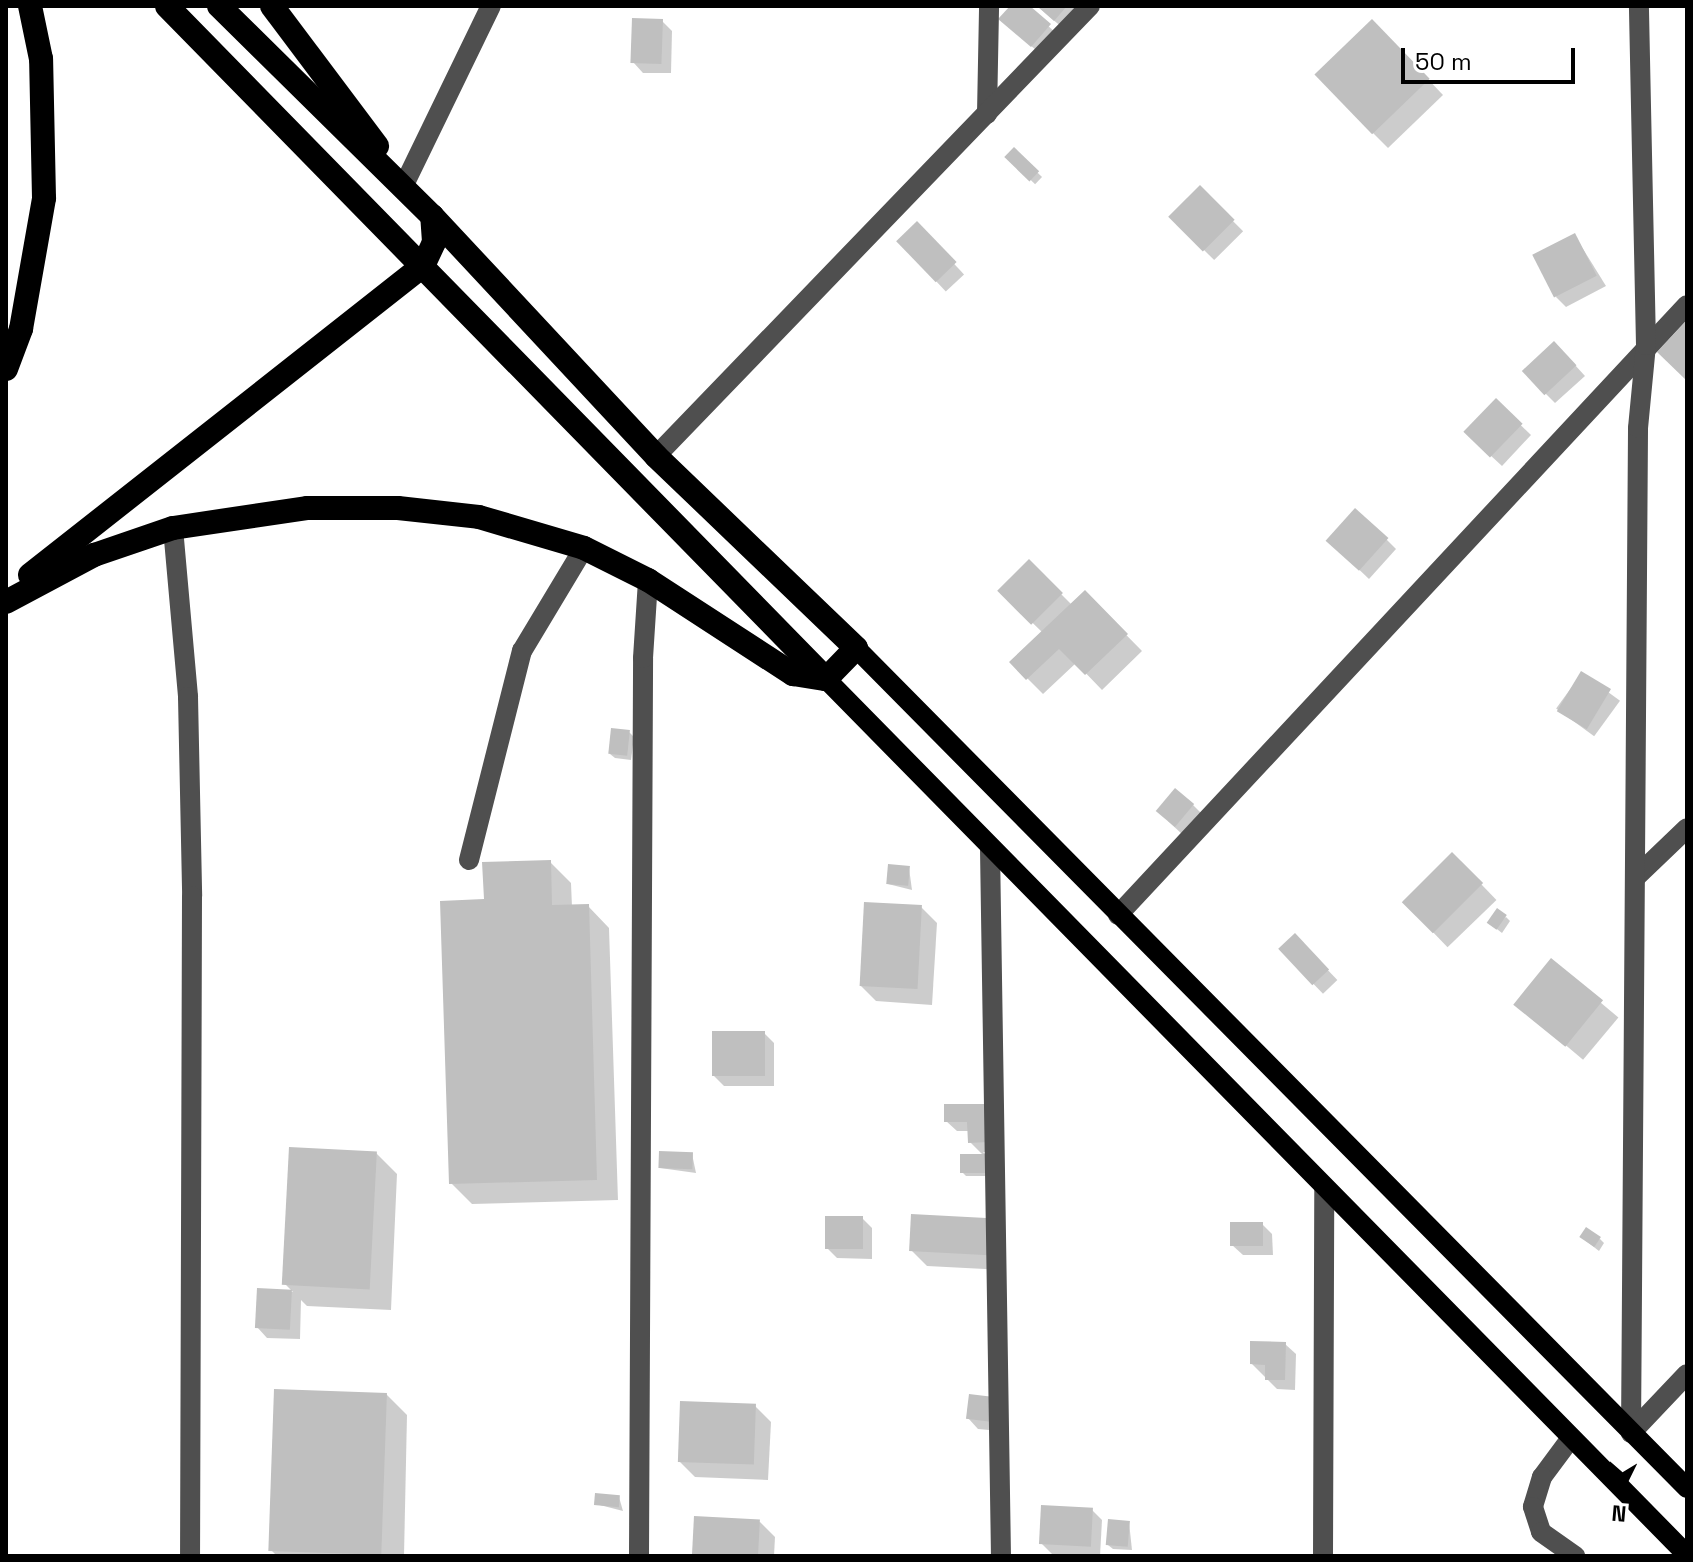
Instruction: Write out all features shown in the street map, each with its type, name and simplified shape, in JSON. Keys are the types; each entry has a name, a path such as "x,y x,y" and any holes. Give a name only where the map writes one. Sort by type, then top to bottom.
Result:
{"highway":[{"path":"6,369 21,329 44,198 41,59 30,6"},
{"path":"167,6 826,679"},
{"path":"6,602 94,555 173,528 307,508 398,508 479,517 584,548 648,580 766,661 808,678 826,679 856,648 656,456 432,216 219,6"},
{"path":"272,6 373,138 397,181"},
{"path":"6,594 423,266 434,242 432,216"}],"main road":[{"path":"856,648 1687,1488"},
{"path":"826,679 1687,1555"}],"street":[{"path":"397,181 491,6"},
{"path":"987,114 989,6"},
{"path":"656,456 1090,6"},
{"path":"1631,1433 1638,428 1646,345 1639,6"},
{"path":"1118,915 1646,345 1687,305"},
{"path":"173,528 188,697 192,896 190,1556"},
{"path":"469,860 522,651 584,548"},
{"path":"639,1556 643,658 648,580"},
{"path":"1637,876 1687,828"},
{"path":"990,849 1001,1556"},
{"path":"1323,1556 1324,1187"},
{"path":"1631,1433 1687,1374"},
{"path":"1571,1438 1542,1477 1533,1507 1541,1532 1575,1556"}],"building":[{"path":"1010,6 1030,6 1051,24 1031,47 998,19"},
{"path":"1037,6 1067,6 1054,21"},
{"path":"632,18 663,19 661,64 630,63"},
{"path":"1372,19 1430,79 1372,134 1314,75"},
{"path":"1014,147 1039,171 1029,181 1004,157"},
{"path":"1200,185 1235,220 1203,251 1168,217"},
{"path":"917,221 957,262 936,282 896,241"},
{"path":"1575,233 1597,276 1554,298 1532,255"},
{"path":"1687,320 1687,381 1657,352"},
{"path":"1554,341 1577,365 1544,395 1522,371"},
{"path":"1496,398 1523,424 1490,458 1463,432"},
{"path":"1355,508 1388,538 1359,571 1326,541"},
{"path":"1029,559 1063,593 1031,625 997,591"},
{"path":"1085,590 1128,634 1085,675 1059,649 1026,680 1009,662"},
{"path":"1581,671 1611,689 1587,729 1557,711"},
{"path":"611,728 630,730 627,756 608,754"},
{"path":"1175,788 1194,804 1175,827 1156,811"},
{"path":"1452,852 1483,883 1433,933 1402,902"},
{"path":"551,860 552,905 589,904 597,1180 449,1184 440,901 484,899 482,862"},
{"path":"888,864 910,866 908,886 886,884"},
{"path":"864,902 922,905 918,989 860,986"},
{"path":"1497,908 1507,915 1497,930 1487,923"},
{"path":"1295,933 1329,970 1312,985 1278,949"},
{"path":"1551,958 1603,1000 1565,1047 1513,1005"},
{"path":"712,1031 765,1031 765,1076 712,1076"},
{"path":"944,1104 988,1104 988,1142 968,1143 967,1122 944,1122"},
{"path":"289,1147 377,1152 370,1289 282,1285"},
{"path":"659,1151 693,1152 692,1169 658,1168"},
{"path":"960,1154 988,1154 988,1173 960,1173"},
{"path":"911,1214 991,1218 989,1255 909,1251"},
{"path":"825,1216 863,1216 863,1249 825,1249"},
{"path":"1230,1222 1263,1222 1263,1246 1230,1246"},
{"path":"1586,1227 1601,1237 1594,1247 1579,1237"},
{"path":"257,1288 292,1290 290,1330 255,1328"},
{"path":"1250,1341 1286,1342 1285,1380 1265,1380 1265,1365 1250,1364"},
{"path":"274,1389 387,1393 381,1555 268,1551"},
{"path":"969,1394 994,1397 991,1422 966,1419"},
{"path":"680,1401 756,1404 754,1465 678,1462"},
{"path":"595,1493 620,1495 619,1507 594,1505"},
{"path":"1041,1505 1093,1508 1091,1547 1039,1544"},
{"path":"694,1516 760,1519 758,1556 692,1556"},
{"path":"1108,1519 1130,1521 1128,1547 1106,1545"}]}
